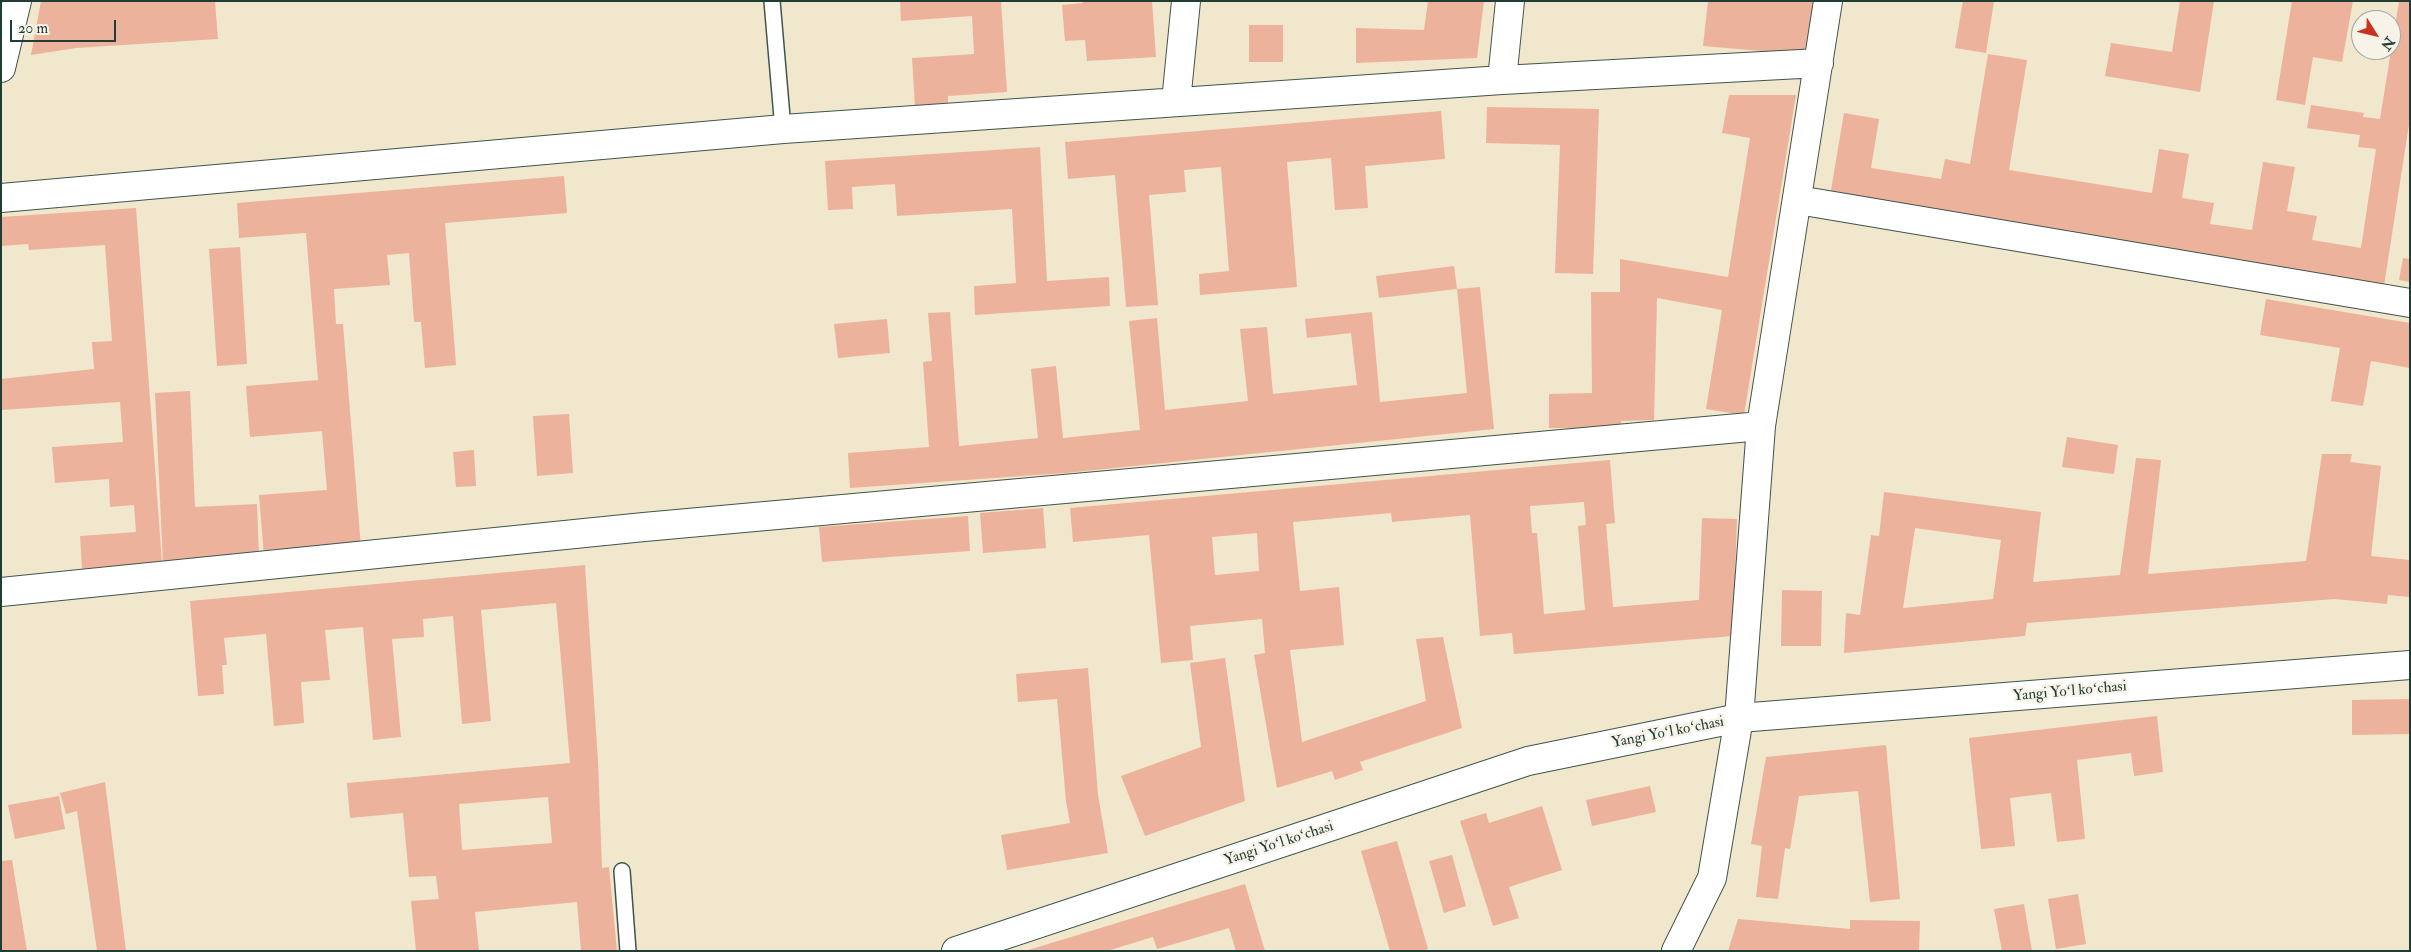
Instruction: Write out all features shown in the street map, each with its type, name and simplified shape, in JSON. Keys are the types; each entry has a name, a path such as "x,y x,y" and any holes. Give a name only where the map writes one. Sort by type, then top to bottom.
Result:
{"street":[{"path":"1,68 18,1"},
{"path":"1176,102 1186,1"},
{"path":"1502,80 1510,1"},
{"path":"1676,951 1712,878 1739,718 1761,426 1828,1"},
{"path":"1,198 783,129 1502,80 1818,63"},
{"path":"1798,200 2410,303"},
{"path":"1,592 663,526 1761,426"},
{"name":"Yangi Yoʻl koʻchasi","path":"956,951 1528,761 1739,718 2410,665"}],"lane":[{"path":"772,1 783,129"},
{"path":"622,871 628,951"}],"building":[{"path":"41,1 215,1 218,39 76,48 31,55"},
{"path":"900,1 1001,1 1007,92 948,96 948,103 915,106 912,58 974,54 972,16 901,21"},
{"path":"1083,1 1152,1 1156,57 1087,61 1085,40 1065,41 1062,5 1083,3"},
{"path":"1428,1 1484,1 1477,58 1356,63 1356,28 1424,30"},
{"path":"1708,1 1813,1 1808,55 1703,46"},
{"path":"1963,1 1994,1 1986,53 1955,48"},
{"path":"2180,1 2214,1 2200,92 2105,76 2111,43 2172,52"},
{"path":"2292,1 2353,1 2342,62 2313,57 2305,105 2276,100"},
{"path":"2399,1 2410,1 2410,118 2384,286 1830,196 1844,113 1879,119 1871,168 1941,179 1945,159 1970,164 1988,54 2027,60 2009,170 2152,193 2159,149 2189,154 2182,198 2214,203 2210,224 2252,230 2263,162 2295,167 2287,211 2317,216 2312,240 2361,248 2376,149 2358,147 2360,135 2307,128 2311,105 2364,113 2363,117 2380,119 2390,60 2401,60 2401,10 2398,10"},
{"path":"1249,25 1283,25 1283,62 1249,62"},
{"path":"1729,95 1796,95 1744,415 1706,409 1722,310 1657,298 1654,420 1621,421 1622,428 1549,428 1549,394 1592,393 1591,292 1620,292 1620,259 1728,277 1750,138 1722,133"},
{"path":"1487,107 1599,109 1593,274 1555,273 1560,145 1486,143"},
{"path":"1441,111 1445,159 1365,166 1368,208 1335,210 1331,158 1287,162 1297,287 1200,295 1199,274 1229,271 1221,167 1184,170 1186,192 1149,195 1158,305 1126,307 1115,175 1068,179 1065,142"},
{"path":"1040,147 1047,281 1109,277 1110,306 975,315 974,286 1016,283 1012,209 897,216 895,184 852,187 853,209 828,210 825,161"},
{"path":"564,176 567,213 445,223 456,365 425,368 421,322 414,322 409,253 387,255 390,285 334,289 336,324 343,324 361,548 264,556 259,495 327,490 322,431 250,437 246,386 318,380 306,233 239,238 237,203"},
{"path":"136,208 162,563 82,569 80,536 136,532 134,505 110,507 109,479 55,483 52,447 123,442 120,402 1,410 1,379 94,369 92,342 112,341 105,245 29,250 28,244 1,246 1,217"},
{"path":"240,247 247,364 217,366 209,249"},
{"path":"2403,258 2410,259 2410,282 2399,280"},
{"path":"1454,266 1457,289 1379,298 1376,276"},
{"path":"1480,287 1494,429 1066,473 850,488 848,453 929,447 923,362 932,361 928,313 950,312 959,446 1038,438 1031,369 1056,366 1063,438 1140,430 1129,321 1157,318 1165,410 1248,401 1240,329 1267,327 1273,394 1357,385 1351,333 1307,338 1305,319 1372,312 1380,402 1467,393 1457,289"},
{"path":"2266,299 2410,323 2410,368 2371,361 2363,406 2331,401 2340,348 2260,335"},
{"path":"887,319 890,353 838,358 834,324"},
{"path":"190,391 195,507 257,504 259,556 163,564 155,393"},
{"path":"569,414 573,473 537,476 533,416"},
{"path":"2067,437 2118,445 2114,474 2062,467"},
{"path":"474,450 476,486 456,487 453,452"},
{"path":"2322,454 2352,454 2350,462 2381,466 2371,556 2410,560 2410,597 2388,595 2387,604 2335,599 2027,623 2025,636 1844,653 1846,613 1860,615 1871,535 1879,536 1884,492 2041,512 2033,582 2120,575 2136,458 2161,460 2148,574 2306,561","holes":["1915,528 2001,540 1993,599 1903,608"]},
{"path":"1610,460 1615,523 1606,524 1613,607 1699,600 1702,518 1737,519 1733,636 1514,654 1512,633 1480,636 1470,515 1392,522 1391,513 1293,522 1300,591 1339,587 1344,645 1290,650 1302,742 1426,701 1416,639 1443,637 1462,728 1360,762 1363,770 1335,780 1332,771 1277,788 1254,655 1265,653 1262,619 1190,626 1193,660 1161,663 1149,535 1073,542 1070,508","holes":["1584,502 1586,525 1578,526 1585,610 1544,614 1537,533 1532,533 1530,506","1257,533 1259,571 1215,575 1212,537"]},
{"path":"1043,508 1046,548 983,553 980,513"},
{"path":"968,516 970,551 822,562 819,527"},
{"path":"585,565 598,761 602,868 609,867 617,951 581,951 577,902 475,912 479,951 416,951 411,901 439,899 436,876 409,877 403,813 350,818 347,783 570,763 556,603 481,610 491,721 462,724 453,616 423,619 424,637 392,639 401,737 373,740 363,627 325,630 330,680 301,682 304,723 274,726 266,634 224,638 227,665 222,665 224,694 198,696 190,601","holes":["548,797 552,843 462,850 459,804"]},
{"path":"1782,590 1822,591 1821,646 1781,646"},
{"path":"1225,658 1245,801 1145,836 1121,776 1201,747 1190,663"},
{"path":"1088,668 1098,795 1108,853 1007,870 1001,835 1070,823 1066,801 1057,699 1018,702 1016,674"},
{"path":"2410,699 2410,734 2352,735 2352,700"},
{"path":"2157,716 2163,772 2134,776 2131,753 2077,760 2085,839 2057,842 2051,793 2010,798 2015,846 1981,849 1969,738"},
{"path":"1886,745 1900,899 1870,902 1858,791 1799,796 1790,849 1785,848 1778,899 1756,897 1762,846 1751,844 1766,757"},
{"path":"105,782 126,951 97,951 77,811 66,814 60,793"},
{"path":"1650,786 1656,812 1592,826 1586,800"},
{"path":"59,796 65,829 15,839 8,805"},
{"path":"1542,806 1562,870 1509,887 1519,918 1493,926 1460,821 1486,813 1489,823"},
{"path":"1397,841 1428,949 1421,951 1390,951 1361,851"},
{"path":"1452,855 1466,906 1444,913 1429,861"},
{"path":"12,860 27,951 1,951 1,861"},
{"path":"1245,884 1265,951 1236,951 1229,928 1157,949 1153,937 1107,951 1025,951"},
{"path":"2078,894 2086,944 2056,949 2048,899"},
{"path":"2024,904 2032,951 2002,951 1994,909"},
{"path":"1738,919 1850,929 1850,920 1920,921 1919,951 1728,951"}]}
